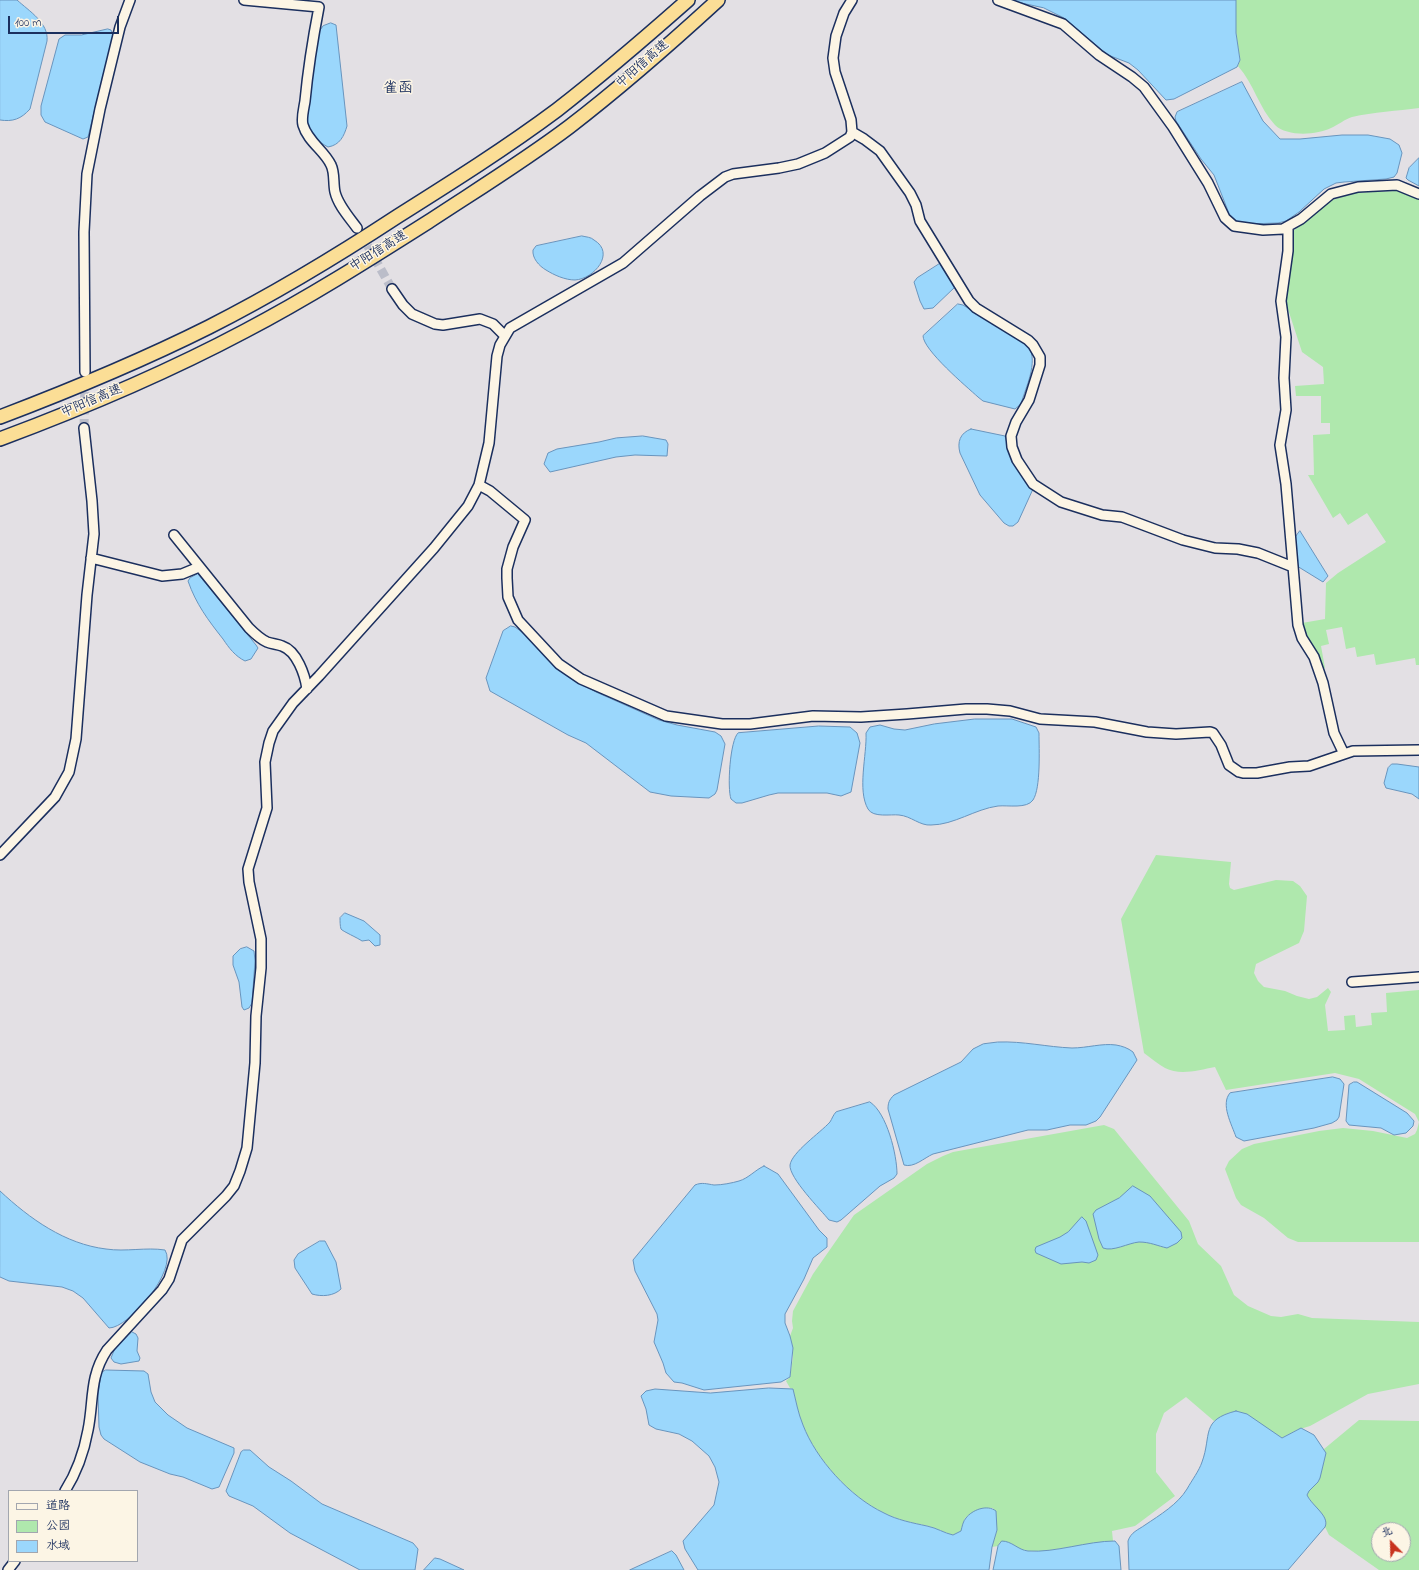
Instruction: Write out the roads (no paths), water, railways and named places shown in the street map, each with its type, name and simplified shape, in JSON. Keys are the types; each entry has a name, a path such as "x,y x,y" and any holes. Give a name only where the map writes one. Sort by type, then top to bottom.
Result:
{"highway":[{"name":"中阳信高速","path":"0,417 110,372 202,330 269,295 327,260 432,195 528,131 592,82 688,0"},
{"name":"中阳信高速","path":"0,439 118,391 217,346 279,312 382,251 482,187 568,127 632,76 718,0"}],"street":[{"path":"85,372 84,240 87,174 100,109 120,27 130,0"},
{"path":"244,0 319,7 309,61 303,124 307,134 325,155 330,164 333,171 337,198 357,228"},
{"path":"66,1490 73,1479 81,1460 88,1430 93,1381 102,1357 162,1290 169,1280 182,1240 234,1186 243,1163 247,1148 251,1111 255,1063 256,1016 261,968 261,939 249,882 248,869 267,808 266,762 269,743 278,723 293,703 454,525 468,506 479,484 489,443 497,356 500,344 510,328 623,263 700,196 725,177 733,174 798,164 825,153 850,138 852,132 851,120 834,72 833,58 838,29 844,13 852,0"},
{"path":"998,0 1063,24 1099,55 1138,81 1173,126 1208,183 1225,218 1229,223 1241,228 1263,230 1276,230 1288,227 1307,215 1331,194 1345,190 1397,185 1419,194"},
{"path":"852,132 880,151 910,193 916,205 920,221 969,301 976,308 1028,340 1038,352 1040,357 1040,365 1029,400 1016,422 1011,436 1012,447 1017,460 1034,484 1061,502 1095,513 1122,517 1183,540 1216,548 1238,549 1258,553 1293,567"},
{"path":"1288,227 1288,251 1281,301 1286,337 1284,378 1286,410 1280,445 1286,484 1300,632 1314,657 1323,683 1334,733 1344,754"},
{"path":"392,289 403,305 412,314 435,324 442,325 480,319 493,324 506,336"},
{"path":"0,855 55,797 69,772 76,739 87,595 94,534 93,509 84,428"},
{"path":"479,484 490,491 524,520 513,547 507,574 508,597 518,620 559,664 581,679 666,716 722,724 750,724 813,716 900,715 966,709 1006,711 1040,719 1095,722 1147,732 1176,734 1210,732 1214,734 1221,745 1230,765 1239,772 1248,774 1290,767 1309,766 1353,751 1419,750"},
{"path":"174,535 249,628 260,639 284,646 290,651 300,665 307,689"},
{"path":"91,558 162,576 182,574 199,567"},
{"path":"1352,982 1419,977"},
{"path":"8,1570 14,1562"}],"water":[{"path":"0,0 17,0 42,23 47,35 47,41 30,109 20,117 9,121 0,120"},
{"path":"1008,0 1236,0 1236,33 1240,60 1237,67 1174,99 1166,100 1138,70 1129,63 1108,55 1064,18 1044,8"},
{"path":"331,23 336,25 347,126 341,140 328,147 315,137 306,123 312,61 318,33 323,26"},
{"path":"108,29 111,30 113,35 88,137 83,139 45,122 41,115 41,106 59,39 65,35 81,35"},
{"path":"1242,82 1263,121 1280,139 1368,135 1390,139 1399,145 1402,153 1397,173 1394,177 1386,179 1336,183 1324,189 1299,212 1286,221 1278,223 1247,224 1236,221 1230,216 1214,175 1201,159 1176,121 1175,117 1177,112"},
{"path":"1419,158 1419,186 1406,178 1409,168"},
{"path":"582,236 593,239 600,245 603,252 603,258 595,270 582,279 571,280 556,275 543,268 535,259 533,250 536,246"},
{"path":"941,263 955,283 955,287 933,308 924,309 914,282 917,278"},
{"path":"958,304 963,305 1029,346 1032,368 1021,404 1015,409 983,401 946,368 925,342 923,336"},
{"path":"971,429 1005,436 1009,450 1033,489 1018,522 1013,526 1009,526 1004,523 980,495 960,453 960,438 964,433"},
{"path":"643,436 666,440 668,444 667,456 635,455 616,457 550,472 544,464 548,453 557,449 616,438"},
{"path":"1300,531 1328,576 1323,582 1297,566 1294,539"},
{"path":"198,574 258,648 251,659 245,661 235,654 203,612 188,581 190,578"},
{"path":"511,626 515,627 533,640 554,666 572,679 596,692 659,720 715,732 721,736 725,744 715,794 709,798 671,796 650,792 586,743 568,735 490,691 486,678 503,631"},
{"path":"975,719 1012,719 1036,727 1039,733 1038,778 1036,794 1030,803 1022,806 998,806 989,808 956,820 931,825 923,824 908,817 878,815 870,812 863,792 863,772 866,733 870,727 880,725 905,730 934,724"},
{"path":"819,726 850,727 857,733 860,743 851,792 841,796 827,793 778,793 742,803 736,803 731,799 729,785 731,754 735,737 738,733"},
{"path":"1392,764 1419,767 1419,799 1412,794 1386,788 1384,783 1388,768"},
{"path":"345,913 364,921 380,935 380,945 375,946 369,940 362,941 342,930 340,926 340,918"},
{"path":"247,947 254,951 255,961 252,1003 249,1008 244,1010 242,1007 239,982 233,965 233,956 240,949"},
{"path":"1017,1042 1072,1048 1116,1045 1125,1047 1133,1052 1137,1060 1096,1121 1086,1125 1070,1125 1047,1130 1028,1130 933,1154 915,1164 908,1166 904,1165 888,1109 891,1098 894,1095 961,1062 973,1049 983,1044"},
{"path":"1333,1077 1340,1079 1344,1084 1339,1117 1337,1120 1314,1128 1244,1141 1236,1137 1226,1109 1227,1098 1230,1093"},
{"path":"1357,1082 1407,1113 1414,1121 1413,1126 1406,1133 1394,1135 1381,1128 1349,1125 1346,1121 1349,1085"},
{"path":"870,1102 876,1107 881,1115 890,1135 897,1166 897,1174 894,1178 880,1186 841,1220 837,1222 829,1220 795,1178 791,1171 790,1165 796,1154 830,1122 836,1112"},
{"path":"764,1166 778,1174 819,1230 827,1238 827,1247 813,1258 804,1279 785,1314 785,1323 793,1348 790,1377 781,1382 704,1390 674,1382 666,1373 654,1342 658,1320 657,1314 635,1271 633,1260 695,1185 702,1183 720,1185 739,1181"},
{"path":"1133,1186 1150,1196 1181,1232 1182,1238 1177,1243 1167,1248 1150,1243 1139,1242 1111,1249 1103,1248 1099,1239 1093,1214 1096,1210 1119,1198"},
{"path":"0,1191 23,1211 49,1229 76,1242 113,1250 165,1250 167,1259 165,1271 139,1309 128,1319 109,1328 83,1298 73,1291 62,1287 9,1281 0,1277"},
{"path":"1082,1217 1086,1221 1098,1255 1096,1260 1089,1263 1082,1262 1061,1264 1036,1253 1036,1247 1068,1232"},
{"path":"320,1241 325,1241 336,1262 341,1289 328,1295 312,1294 295,1268 294,1260 298,1254"},
{"path":"132,1332 136,1334 138,1338 137,1351 140,1358 139,1361 121,1364 114,1362 111,1358 115,1348"},
{"path":"106,1370 144,1371 148,1374 151,1392 155,1402 168,1415 187,1428 234,1448 234,1453 219,1487 212,1489 140,1462 104,1439 101,1435 99,1427 98,1395 101,1373"},
{"path":"769,1388 793,1389 798,1412 816,1451 825,1464 847,1487 871,1506 900,1519 931,1527 953,1535 961,1531 965,1519 976,1510 988,1508 996,1511 997,1530 992,1547 989,1570 698,1570 685,1549 683,1541 714,1505 719,1482 715,1467 709,1456 692,1441 679,1434 656,1429 649,1425 646,1409 641,1396 646,1391 655,1389 710,1393"},
{"path":"1236,1411 1247,1414 1282,1438 1301,1428 1314,1435 1326,1453 1320,1478 1307,1495 1323,1515 1326,1523 1325,1527 1288,1570 1129,1570 1128,1541 1131,1535 1179,1500 1201,1465 1209,1430 1212,1424 1217,1419"},
{"path":"244,1450 250,1450 269,1467 322,1504 413,1543 418,1549 415,1570 360,1570 290,1533 253,1506 229,1496 226,1491 241,1452"},
{"path":"1002,1541 1009,1542 1024,1550 1038,1551 1115,1541 1119,1546 1121,1570 993,1570 998,1546"},
{"path":"672,1551 676,1555 684,1570 630,1570"},
{"path":"435,1558 440,1559 464,1570 424,1570"}],"tunnel":[{"path":"361,234 392,289"},
{"path":"84,428 85,380"}],"district":[{"name":"雀函","path":"398,90"}]}
